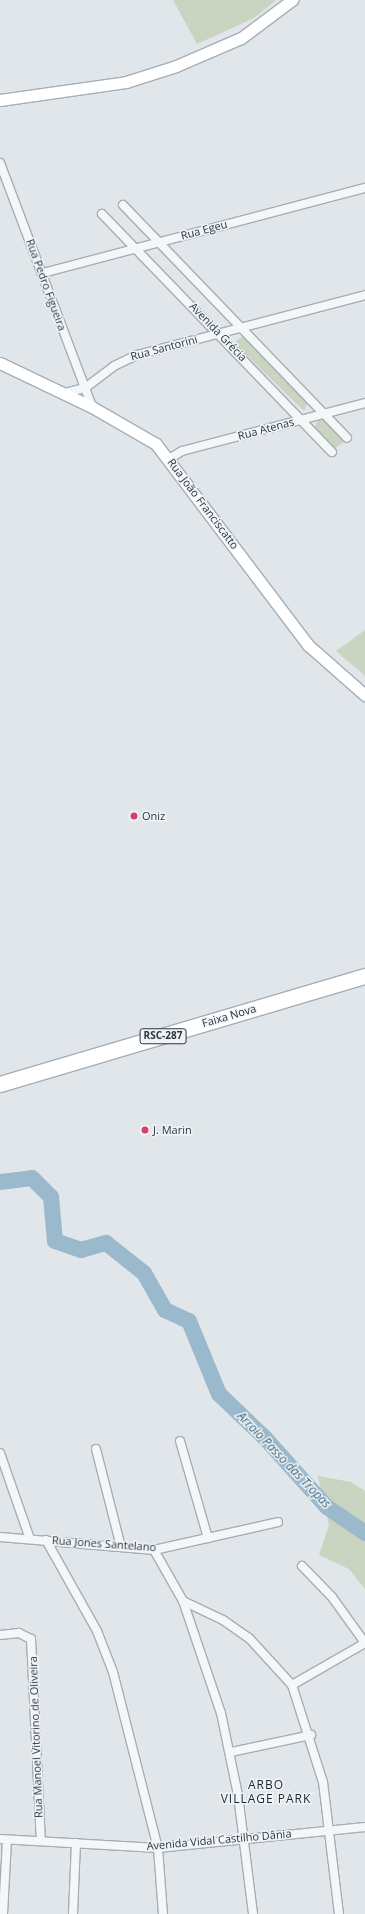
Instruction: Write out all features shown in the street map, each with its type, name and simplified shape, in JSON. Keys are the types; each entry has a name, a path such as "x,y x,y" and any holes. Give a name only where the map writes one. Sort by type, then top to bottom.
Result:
{"highway":[{"name":"Faixa Nova","path":"0,1084 365,976"}],"street":[{"path":"0,100 126,82 176,66 241,38 292,0"},
{"name":"Rua Pedro Figueira","path":"0,163 43,272 92,406"},
{"name":"Rua Egeu","path":"43,272 365,188"},
{"name":"Avenida Grécia","path":"123,205 242,327 347,438"},
{"name":"Avenida Grécia","path":"102,214 332,452"},
{"name":"Rua Santorini","path":"65,393 85,388 126,359 218,333 365,295"},
{"name":"Rua João Franciscatto","path":"0,363 92,406 156,444 169,459 308,645 365,695"},
{"name":"Rua Atenas","path":"169,459 182,451 365,403"},
{"path":"180,1441 208,1538"},
{"path":"96,1449 121,1547"},
{"path":"0,1453 30,1539"},
{"name":"Rua Jones Santelano","path":"0,1536 154,1550 278,1522"},
{"path":"46,1540 108,1658 158,1848 163,1914"},
{"path":"154,1550 183,1601 210,1675 231,1752 253,1914"},
{"path":"292,1685 365,1643 332,1597 302,1566"},
{"path":"183,1601 223,1620 249,1638 292,1685 311,1735 331,1830 338,1914"},
{"name":"Rua Manoel Vitorino de Oliveira","path":"0,1635 27,1635 32,1645 41,1841"},
{"path":"231,1752 311,1735"},
{"name":"Avenida Vidal Castilho Dânia","path":"3,1839 158,1848 365,1827"},
{"path":"3,1839 3,1914"},
{"path":"73,1914 76,1843"}],"green space":[{"path":"173,0 276,0 254,18 197,44"},
{"path":"243,336 308,402 304,411 238,347 236,341"},
{"path":"319,419 322,419 346,441 335,448 314,428"},
{"path":"365,630 365,676 336,651"},
{"path":"318,1476 351,1482 365,1491 365,1589 349,1569 319,1555 329,1525"}],"waterway":[{"name":"Arroio Passo das Tropas","path":"0,1182 32,1178 51,1197 55,1241 81,1250 106,1243 144,1273 165,1310 189,1321 219,1394 265,1438 327,1507 365,1533"}],"place":[{"name":"Oniz","path":"134,816"},
{"name":"J. Marin","path":"145,1130"}],"district":[{"name":"ARBO VILLAGE PARK","path":"266,1792"}]}
